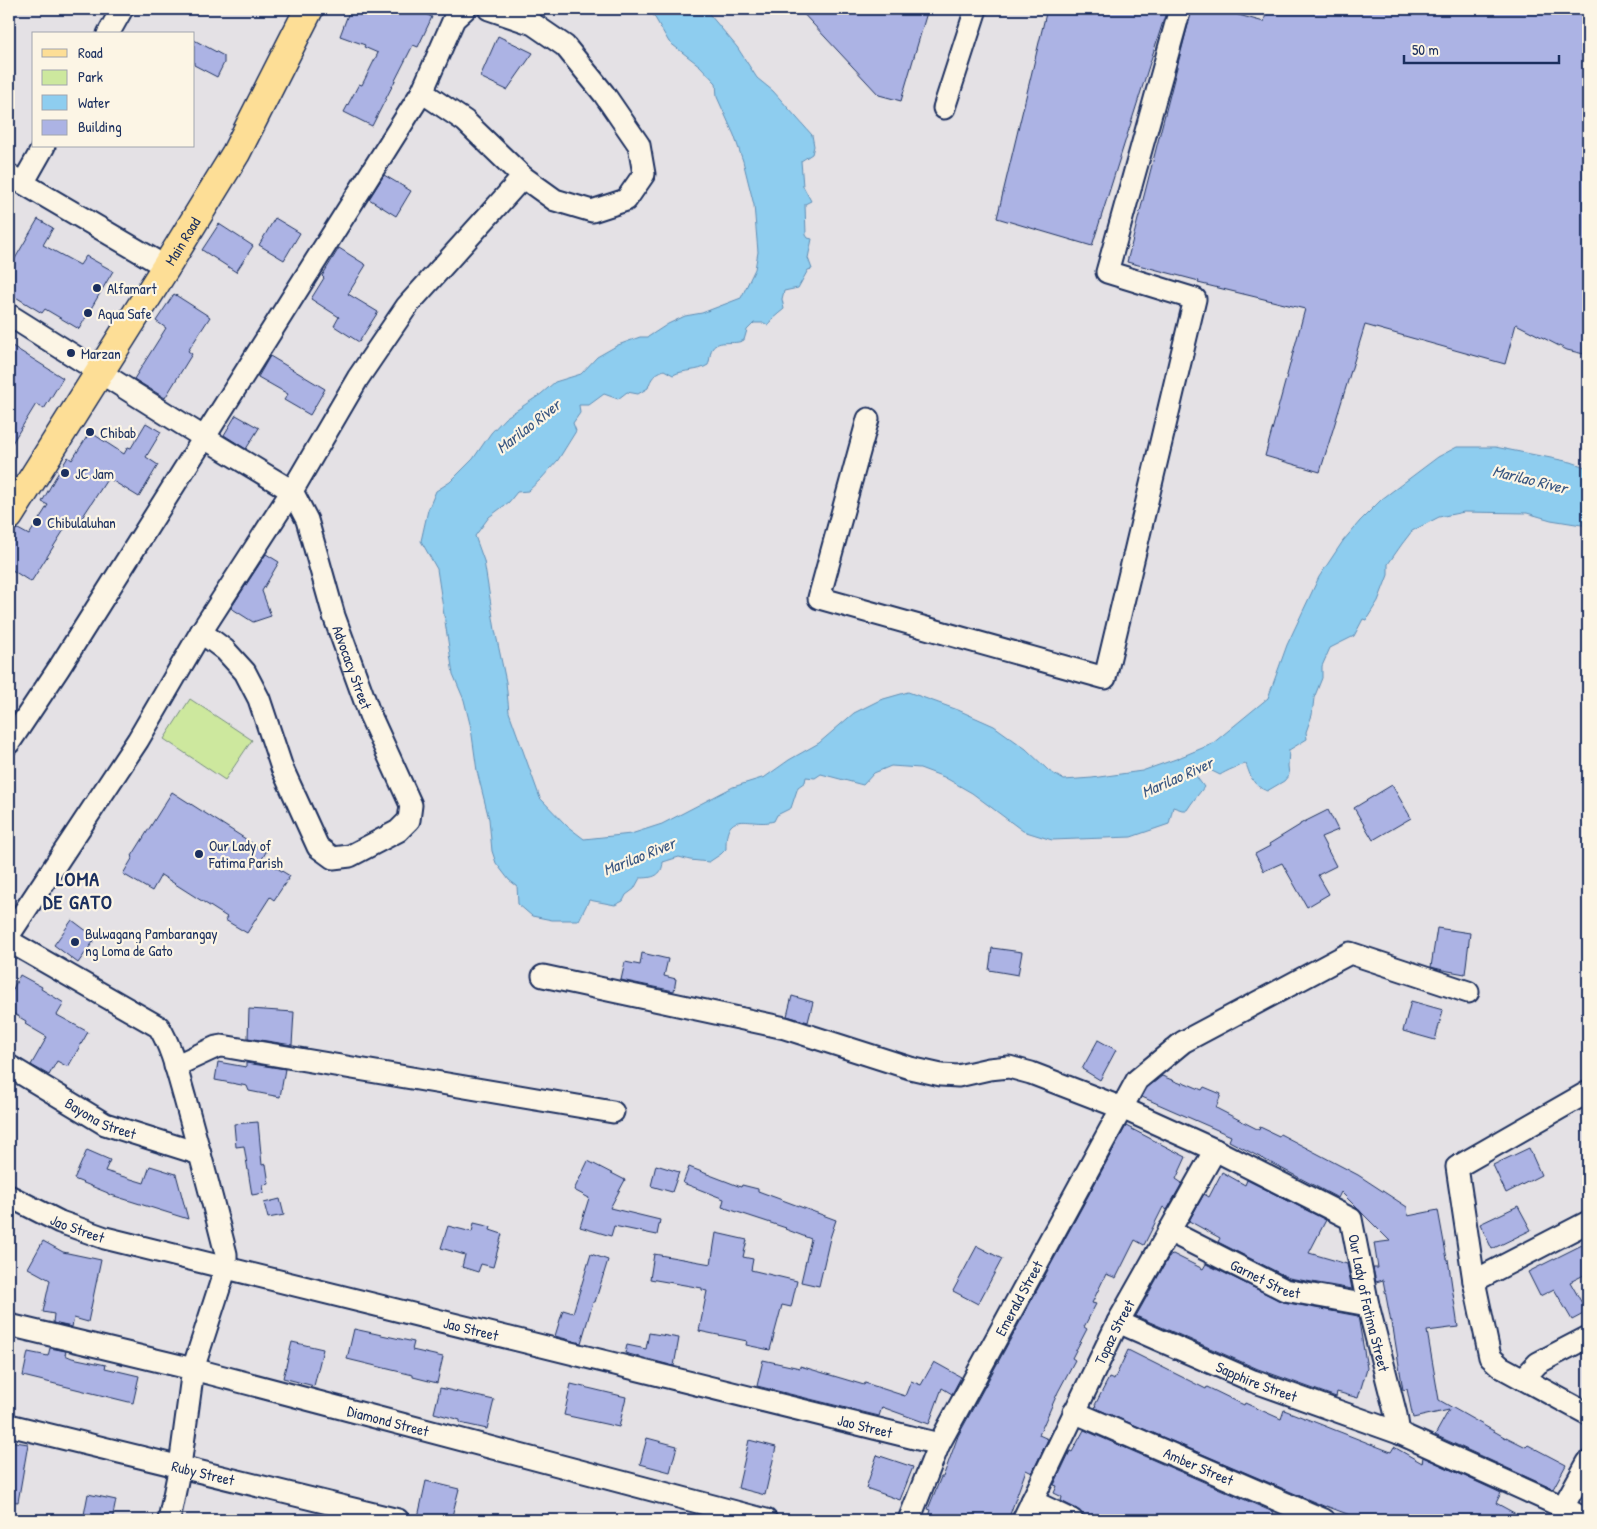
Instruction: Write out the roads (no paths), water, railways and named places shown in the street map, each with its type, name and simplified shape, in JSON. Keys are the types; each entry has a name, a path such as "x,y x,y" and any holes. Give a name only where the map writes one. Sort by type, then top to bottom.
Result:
{"main road":[{"name":"Main Road","path":"9,516 236,153 309,9"}],"street":[{"path":"109,32 122,9"},
{"path":"9,743 59,668 422,92 454,19 466,9"},
{"path":"422,92 465,121 523,176 555,200 592,211 626,200 644,174 640,145 604,94 565,46 533,24 489,9"},
{"path":"944,108 976,9"},
{"path":"868,419 819,598 1105,678 1195,299 1107,272 1180,9"},
{"path":"42,148 16,179 166,267"},
{"path":"9,935 138,740 201,632 292,490 358,378 407,306 523,176"},
{"path":"9,315 203,437 292,490"},
{"name":"Advocacy Street","path":"201,632 225,650 245,672 259,699 282,768 318,847 333,858 350,856 398,831 409,820 411,805 370,715 334,616 307,520 292,490"},
{"path":"9,941 159,1027 175,1066 200,1154 226,1254 226,1267 193,1369 180,1466 169,1520"},
{"name":"Emerald Street","path":"909,1520 939,1444 1137,1080 1183,1042 1350,953 1468,992"},
{"name":"Our Lady of Fatima Street","path":"543,976 785,1028 910,1068 941,1075 958,1076 989,1069 1009,1067 1031,1073 1122,1108 1215,1150 1351,1219 1368,1306 1399,1432"},
{"path":"175,1066 222,1046 613,1112"},
{"name":"Bayona Street","path":"9,1066 105,1124 200,1154"},
{"path":"1588,1092 1457,1167 1474,1281 1490,1357 1502,1367 1588,1414"},
{"name":"Topaz Street","path":"1024,1520 1118,1322 1215,1150"},
{"name":"Jao Street","path":"9,1196 60,1222 105,1238 939,1444"},
{"path":"1474,1281 1588,1222"},
{"name":"Garnet Street","path":"1169,1230 1285,1290 1368,1306"},
{"name":"Sapphire Street","path":"1118,1322 1253,1381 1399,1432"},
{"name":"Diamond Street","path":"9,1325 193,1369 766,1520"},
{"path":"1523,1379 1538,1363 1588,1337"},
{"name":"Amber Street","path":"1074,1412 1324,1520"},
{"name":"Ruby Street","path":"9,1425 398,1520"},
{"path":"1399,1432 1563,1507 1586,1520"},
{"path":"1563,1507 1588,1462"},
{"path":"1032,1501 1072,1520"}],"water":[{"name":"Marilao River","path":"650,9 705,9 737,47 757,78 773,91 812,135 814,146 812,154 801,161 803,186 811,201 805,204 806,235 812,239 808,258 812,269 808,270 798,288 784,291 782,299 784,309 768,325 754,323 747,330 744,340 715,346 711,350 708,365 700,369 673,375 664,370 653,377 648,388 638,394 627,392 618,399 604,394 589,405 579,405 580,413 573,423 576,431 558,460 528,491 517,492 509,502 489,517 475,536 484,561 495,630 506,682 509,712 540,798 567,826 584,839 631,834 662,824 733,787 765,777 789,760 819,743 854,713 880,700 908,692 958,710 994,726 1026,749 1049,771 1064,780 1142,771 1212,744 1268,698 1287,645 1319,577 1343,541 1382,499 1438,457 1457,447 1495,447 1571,462 1588,468 1588,526 1551,520 1527,513 1464,512 1439,517 1412,531 1388,564 1388,575 1378,601 1366,620 1363,619 1354,636 1330,648 1322,666 1322,678 1314,698 1312,715 1306,732 1307,739 1289,750 1289,775 1284,781 1267,791 1255,783 1246,764 1220,775 1208,769 1198,772 1196,776 1204,787 1187,810 1173,807 1169,824 1131,837 1052,840 1023,831 972,793 944,777 920,768 891,766 874,773 863,785 821,774 815,778 806,777 805,782 798,787 791,808 777,815 774,821 741,821 735,823 730,827 726,849 709,862 679,857 663,862 659,873 653,877 640,878 634,889 626,895 623,901 615,905 589,900 579,920 552,920 532,916 518,904 517,886 509,880 496,863 492,851 489,819 477,771 471,728 464,700 453,674 437,569 421,541 428,510 436,491 450,482 473,459 491,433 505,418 541,394 555,382 581,374 597,357 618,345 640,337 648,337 685,316 702,313 741,298 755,269 758,252 754,205 743,161 717,97 716,83 700,66 669,42"}],"place":[{"name":"Alfamart","path":"97,288"},
{"name":"Aqua Safe","path":"88,313"},
{"name":"Marzan","path":"71,353"},
{"name":"Chibab","path":"90,432"},
{"name":"JC Jam","path":"65,473"},
{"name":"Chibulaluhan","path":"37,522"},
{"name":"Our Lady of Fatima Parish","path":"199,854"},
{"name":"Bulwagang Pambarangay ng Loma de Gato","path":"75,942"}],"district":[{"name":"LOMA DE GATO","path":"78,890"}]}
